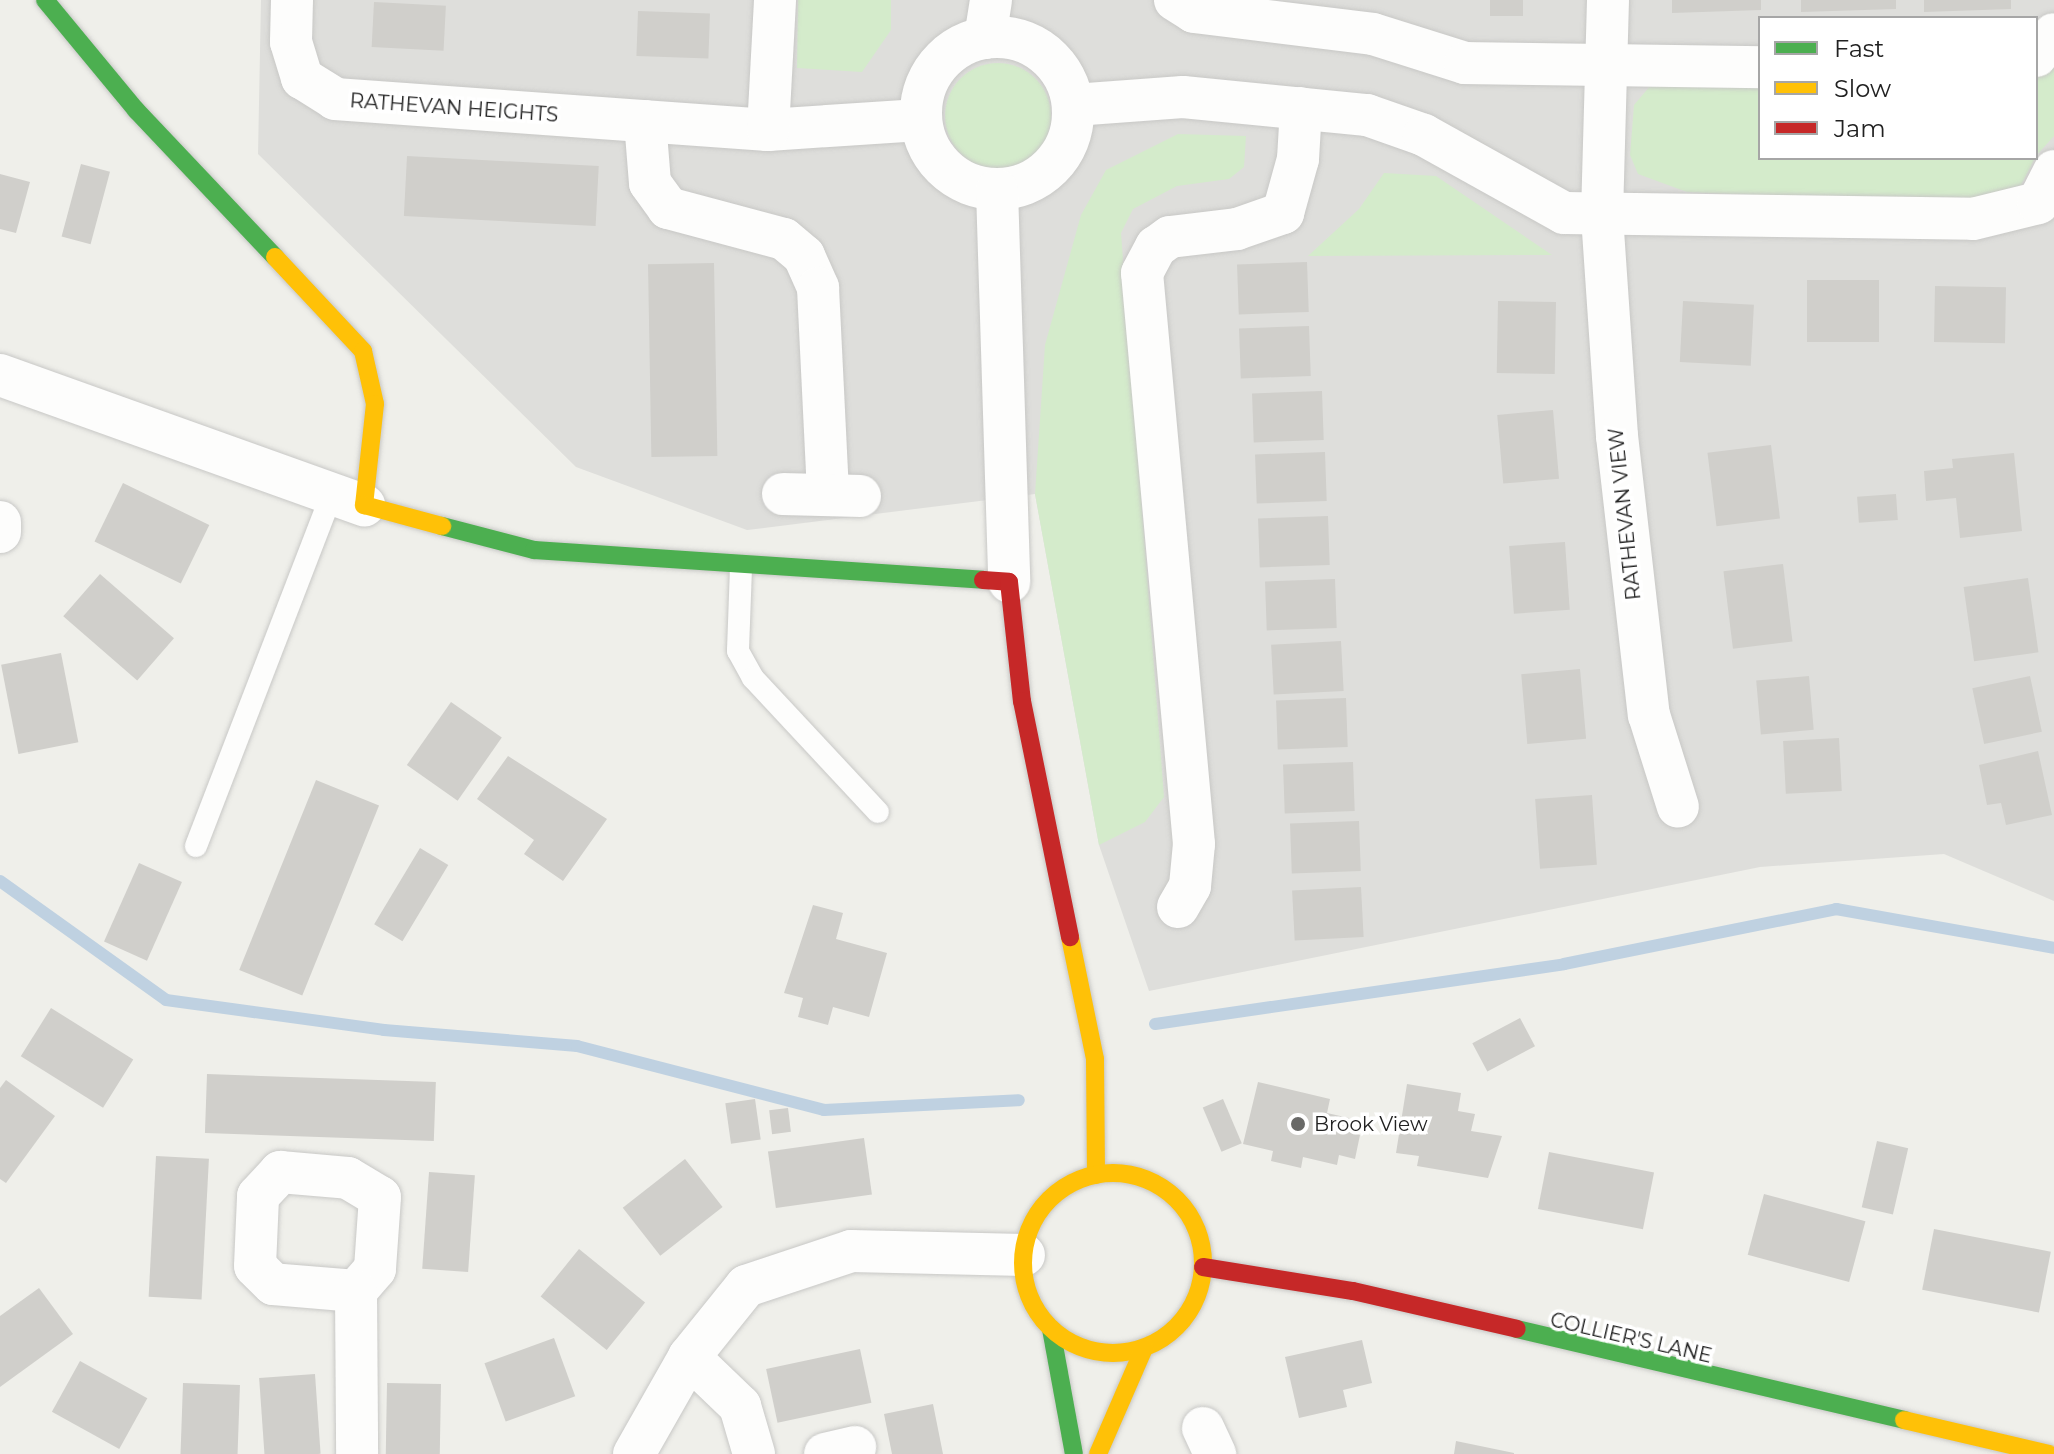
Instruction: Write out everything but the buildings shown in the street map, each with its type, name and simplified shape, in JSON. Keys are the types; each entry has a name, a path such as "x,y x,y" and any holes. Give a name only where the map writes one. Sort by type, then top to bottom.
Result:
{"street":[{"path":"45,0 136,110 363,351 375,404 348,500"},
{"name":"RATHEVAN HEIGHTS","path":"292,0 298,66 309,86 325,96 768,130 920,120"},
{"path":"768,130 775,0"},
{"path":"1175,0 1194,12 1373,34 1465,63 1608,62 1758,67"},
{"name":"RATHEVAN VIEW","path":"1608,0 1602,216 1629,571 1649,715 1678,807"},
{"path":"988,19 1007,37 1042,52 1066,81 1074,105 1068,141 1049,171 1028,184 997,190 959,181 940,165 920,120 922,97 944,58 988,19"},
{"path":"2038,54 2054,34"},
{"path":"1074,105 1183,97 1367,115 1424,135 1564,213 1602,216 1973,219 2049,199"},
{"path":"1178,907 1190,886 1194,844 1142,273 1156,247 1170,237 1237,229 1283,213 1298,159 1301,108"},
{"path":"645,121 650,183 668,208 771,234 804,256 818,288 844,495 783,494"},
{"path":"997,190 1004,237 1009,582 1022,701 1095,1059 1096,1175"},
{"path":"0,375 348,500 534,550 741,568 1009,582"},
{"path":"0,522 0,532"},
{"path":"1074,1454 1051,1329 1027,1293 1024,1255 1044,1204 1062,1188 1096,1175 1138,1176 1166,1190 1189,1215 1203,1267 1181,1322 1144,1348 1098,1454"},
{"path":"634,1454 689,1357 746,1286 791,1267 851,1251 1024,1255"},
{"name":"COLLIER'S LANE","path":"1203,1267 1353,1291 2049,1454"},
{"path":"356,1291 357,1454"},
{"path":"1051,1329 1093,1351 1144,1348"},
{"path":"689,1357 740,1406 754,1454"}],"lane":[{"path":"196,846 348,500"},
{"path":"741,568 738,651 753,678 878,812"}],"shaded area":[{"path":"261,0 2054,0 2054,901 1944,854 1760,867 1149,991 1099,845 1035,494 747,530 576,467 258,154"}],"green space":[{"path":"798,0 891,0 891,30 862,72 797,68"},
{"path":"2054,52 2054,136 2038,154 2038,65"},
{"path":"998,63 1018,67 1035,79 1047,96 1051,116 1047,136 1035,153 1018,165 998,169 978,165 961,153 949,136 945,116 949,96 961,79 978,67"},
{"path":"1758,78 1758,160 2034,160 2015,197 1974,205 1687,192 1638,174 1630,155 1634,105 1651,85"},
{"path":"1178,134 1246,136 1244,167 1229,179 1177,186 1133,209 1121,233 1164,797 1145,822 1099,845 1035,494 1045,345 1081,215 1106,170"},
{"path":"1384,173 1436,176 1552,255 1308,256 1359,209"}],"waterway":[{"path":"0,881 166,1000 384,1030 577,1046 824,1110 1019,1100"},
{"path":"1155,1024 1564,964 1836,909 2054,948"}],"traffic: fast":[{"path":"45,0 136,110 275,257"},
{"path":"442,526 534,550 983,580"},
{"path":"1051,1329 1074,1454"},
{"path":"1517,1329 1904,1420"}],"traffic: slow":[{"path":"275,257 363,351 375,404 364,505 442,526"},
{"path":"1070,937 1095,1059 1096,1175"},
{"path":"1113,1173 1147,1180 1163,1188 1176,1200 1188,1213 1196,1229 1203,1263 1196,1297 1188,1313 1176,1326 1163,1338 1147,1346 1113,1353 1079,1346 1063,1338 1050,1326 1038,1313 1030,1297 1023,1263 1030,1229 1038,1213 1050,1200 1063,1188 1079,1180 1113,1173"},
{"path":"1098,1454 1144,1348"},
{"path":"1904,1420 2049,1454"}],"traffic: jam":[{"path":"983,580 1009,582 1022,701 1070,937"},
{"path":"1203,1267 1353,1291 1517,1329"}],"place":[{"name":"Brook View","path":"1298,1124"}]}
